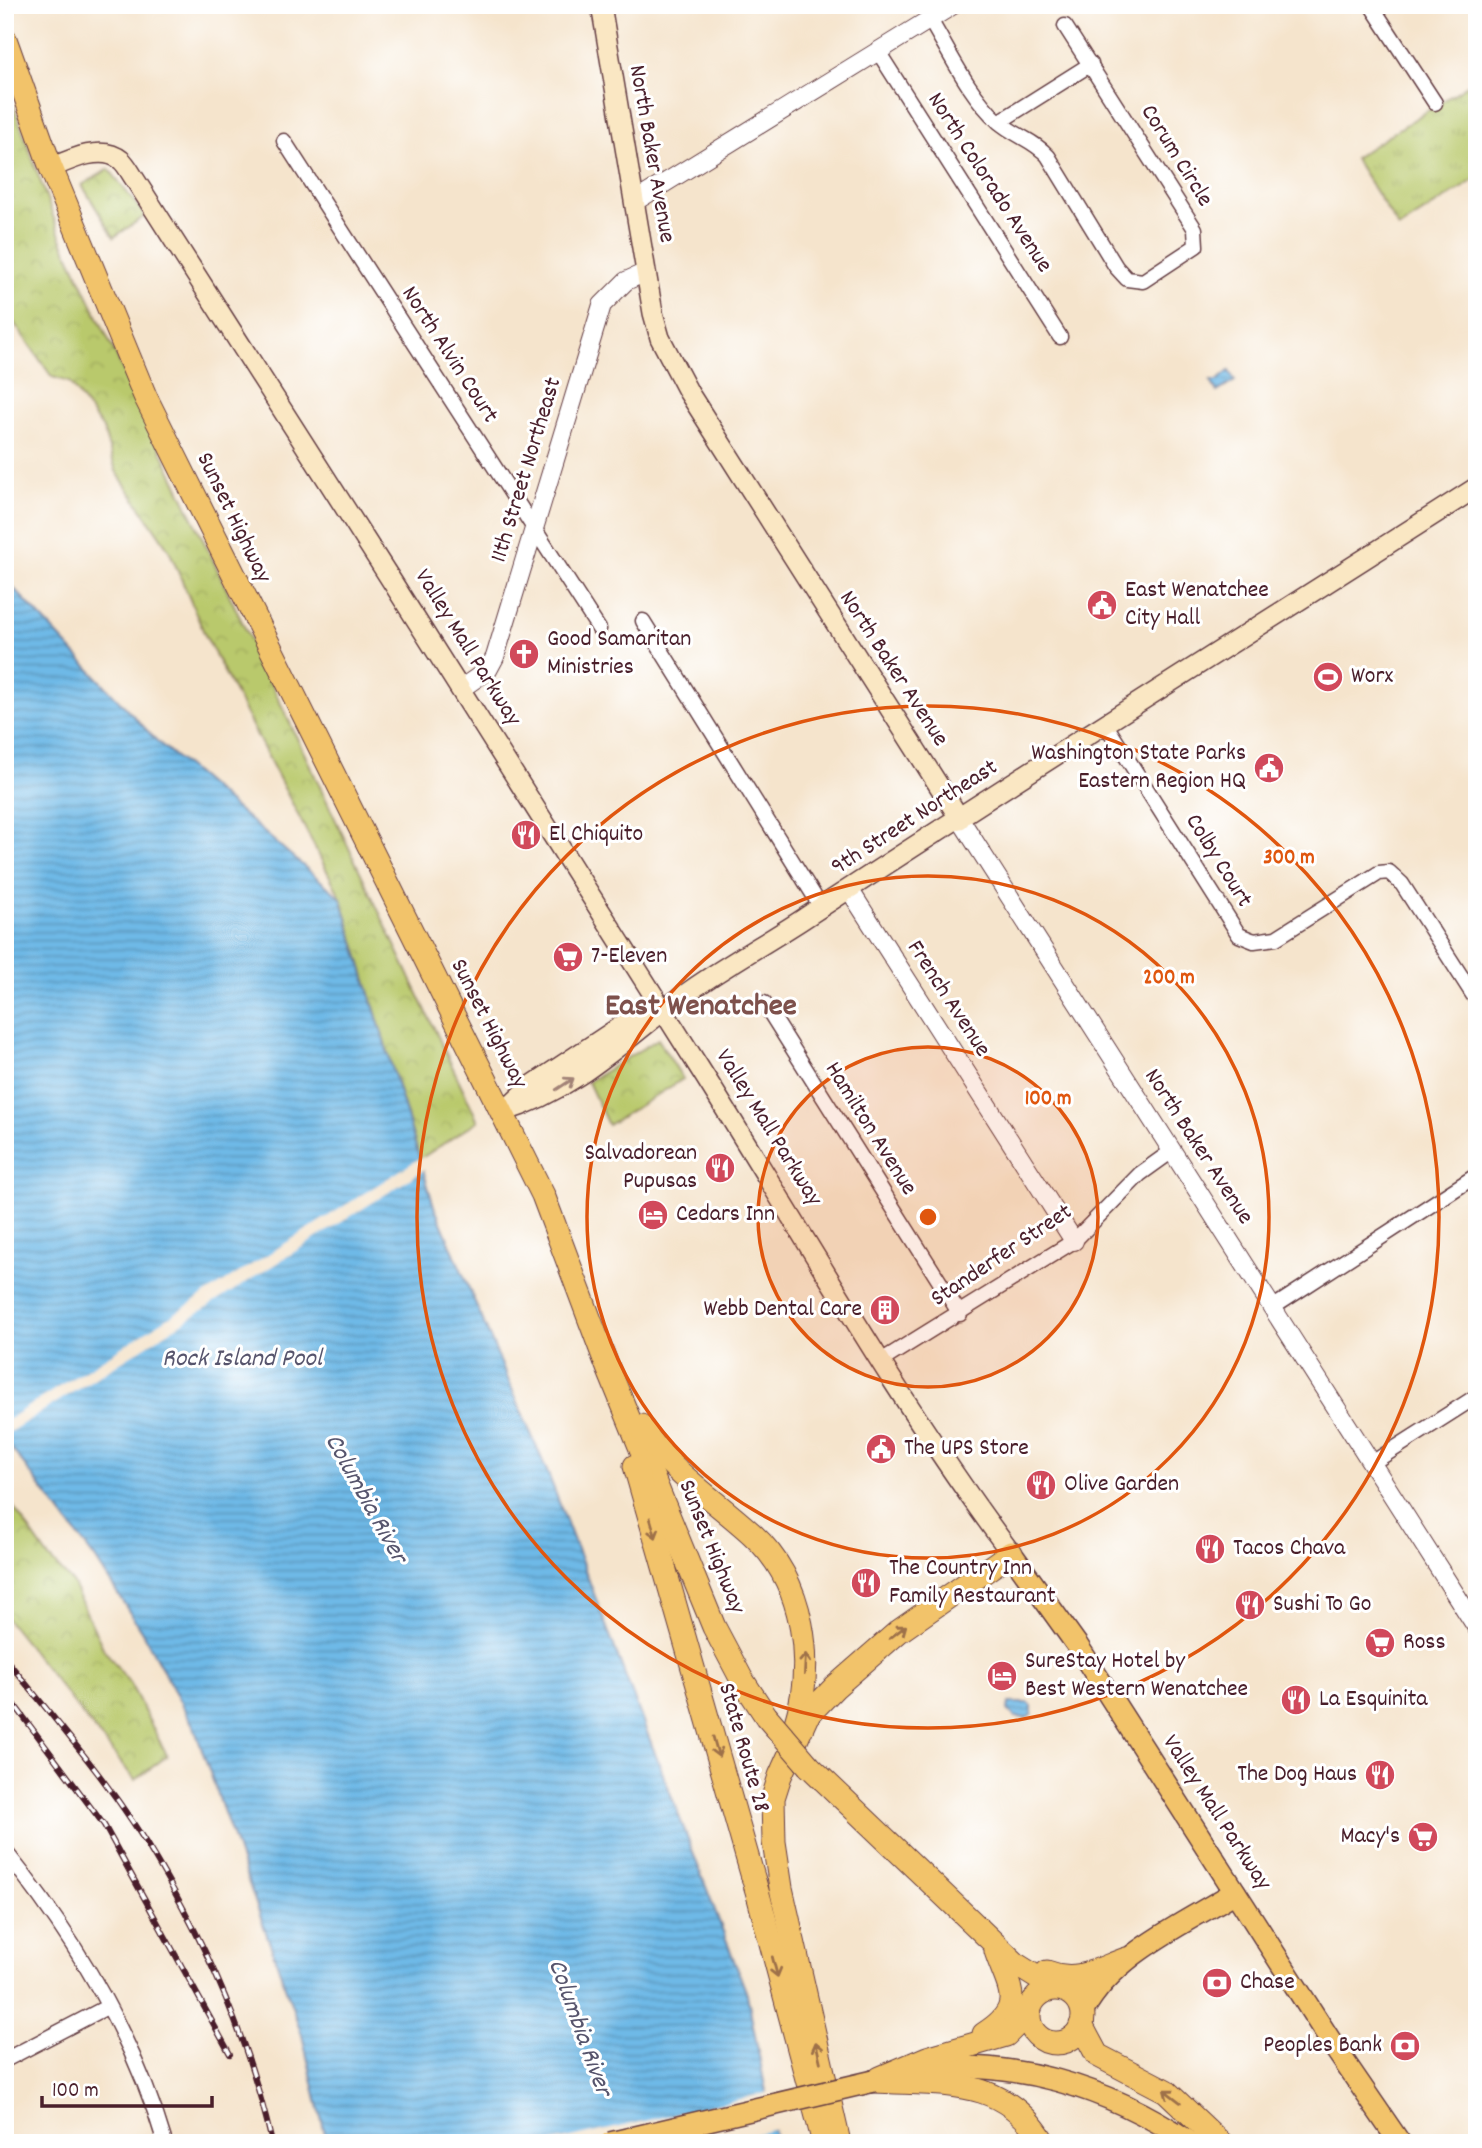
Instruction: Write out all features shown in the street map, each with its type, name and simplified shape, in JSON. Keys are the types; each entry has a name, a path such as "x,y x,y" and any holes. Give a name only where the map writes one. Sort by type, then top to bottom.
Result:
{"highway":[{"name":"Sunset Highway","path":"5,38 51,168 145,396 542,1195 608,1368 715,1627 741,1678 766,1716 809,1766 1017,1965 1059,1989"},
{"path":"608,1368 647,1437 697,1487 754,1536 773,1559 789,1588 807,1654 802,1704 789,1754"},
{"name":"State Route 28","path":"608,1368 755,1886 824,2143"},
{"path":"839,2143 781,1888 774,1842 773,1798 807,1716 865,1658 1011,1553"},
{"path":"993,1941 1044,1971 1068,1979 1121,1964"},
{"path":"959,2048 987,2032 1005,2017 1010,2003 1011,1985 993,1941"},
{"name":"Sunset Highway","path":"1017,1965 1029,2009"},
{"path":"874,2081 926,2058 1006,2035 1036,1997 1059,1989 1077,1998 1097,2054 1166,2091 1197,2117 1221,2143"},
{"path":"1029,2009 1034,2032 1050,2042 1069,2039 1082,2018"},
{"path":"874,2081 945,2089 970,2096 1006,2118 1025,2143"},
{"path":"874,2081 960,2085 989,2092 1010,2104 1044,2143"}],"main road":[{"name":"North Baker Avenue","path":"601,5 646,272 660,338 689,393 960,819"},
{"name":"Valley Mall Parkway","path":"51,168 77,156 102,153 120,158 462,688 881,1361 971,1500 1077,1645 1337,2051 1400,2143"},
{"name":"9th Street Northeast","path":"503,1112 538,1101 620,1048 663,1011 821,907 1477,487"},
{"path":"1059,1989 1121,1964 1235,1892"},
{"path":"1082,2018 1091,1996 1121,1964"},
{"path":"610,2143 874,2081 909,2070 958,2064 1044,2077 1115,2101 1191,2143"},
{"path":"874,2081 959,2077 1028,2086 1104,2109 1167,2143"}],"street":[{"path":"634,202 953,5"},
{"path":"1371,5 1435,103"},
{"name":"Corum Circle","path":"930,20 970,86 999,122 1040,147 1048,156 1127,279 1143,281 1186,254 1197,240 1191,221 1066,26"},
{"name":"North Colorado Avenue","path":"879,53 1060,337"},
{"path":"999,122 1091,64"},
{"name":"North Alvin Court","path":"284,141 599,629"},
{"name":"11th Street Northeast","path":"462,688 488,670 495,657 536,530 602,305 626,281 646,272"},
{"path":"643,621 821,907"},
{"name":"Colby Court","path":"1106,725 1238,935 1254,941 1265,941 1288,933 1370,878 1389,872 1402,884 1477,1001"},
{"name":"North Baker Avenue","path":"960,819 1477,1628"},
{"name":"French Avenue","path":"849,890 1074,1241"},
{"name":"Hamilton Avenue","path":"764,1003 960,1314"},
{"name":"Standerfer Street","path":"881,1361 1074,1241 1140,1174 1172,1150"},
{"path":"1272,1308 1477,1175"},
{"path":"1371,1463 1477,1396"},
{"path":"5,1852 63,1930 107,2007 149,2093 165,2143"},
{"path":"5,2060 107,2007"}],"green space":[{"path":"1477,79 1477,178 1399,228 1354,158"},
{"path":"5,82 62,241 478,1121 420,1159 341,898 205,635 169,550 116,471 103,429 69,382 52,377 5,310"},
{"path":"109,169 145,216 114,237 82,185"},
{"path":"658,1039 683,1079 608,1125 588,1082"},
{"path":"5,1495 49,1558 72,1582 103,1648 131,1685 167,1756 135,1780 5,1617"}],"water":[{"path":"1229,371 1235,381 1217,392 1211,381 1217,381"},
{"name":"Rock Island Pool","path":"5,579 157,741 341,898 434,1206 549,1476 747,1994 776,2143 327,2143 302,2035 194,1727 142,1632 95,1558 5,1440"},
{"path":"1009,1703 1028,1703 1032,1706 1032,1714 1027,1718 1015,1717 1008,1710"}],"pier":[{"path":"423,1156 427,1168 5,1435 5,1421"},
{"path":"770,2092 777,2129 715,2143 550,2143"}],"railway":[{"path":"5,1658 66,1732 124,1809 177,1896 211,1964 240,2034 272,2143"},
{"path":"5,1692 104,1825 230,2054"}],"place":[{"name":"East Wenatchee City Hall","path":"1102,605"},
{"name":"Good Samaritan Ministries","path":"524,654"},
{"name":"Worx","path":"1328,677"},
{"name":"Washington State Parks Eastern Region HQ","path":"1269,768"},
{"name":"El Chiquito","path":"526,835"},
{"name":"7-Eleven","path":"568,957"},
{"name":"Salvadorean Pupusas","path":"720,1168"},
{"name":"Cedars Inn","path":"653,1215"},
{"name":"Webb Dental Care","path":"885,1310"},
{"name":"The UPS Store","path":"881,1449"},
{"name":"Olive Garden","path":"1041,1485"},
{"name":"Tacos Chava","path":"1210,1549"},
{"name":"The Country Inn Family Restaurant","path":"866,1583"},
{"name":"Sushi To Go","path":"1250,1605"},
{"name":"Ross","path":"1380,1643"},
{"name":"SureStay Hotel by Best Western Wenatchee","path":"1002,1676"},
{"name":"La Esquinita","path":"1296,1700"},
{"name":"The Dog Haus","path":"1380,1775"},
{"name":"Macy's","path":"1423,1837"},
{"name":"Chase","path":"1217,1983"},
{"name":"Peoples Bank","path":"1405,2046"}],"district":[{"name":"East Wenatchee","path":"701,1008"}],"water label":[{"name":"Columbia River","path":"365,1499"},
{"name":"Columbia River","path":"579,2028"}]}
